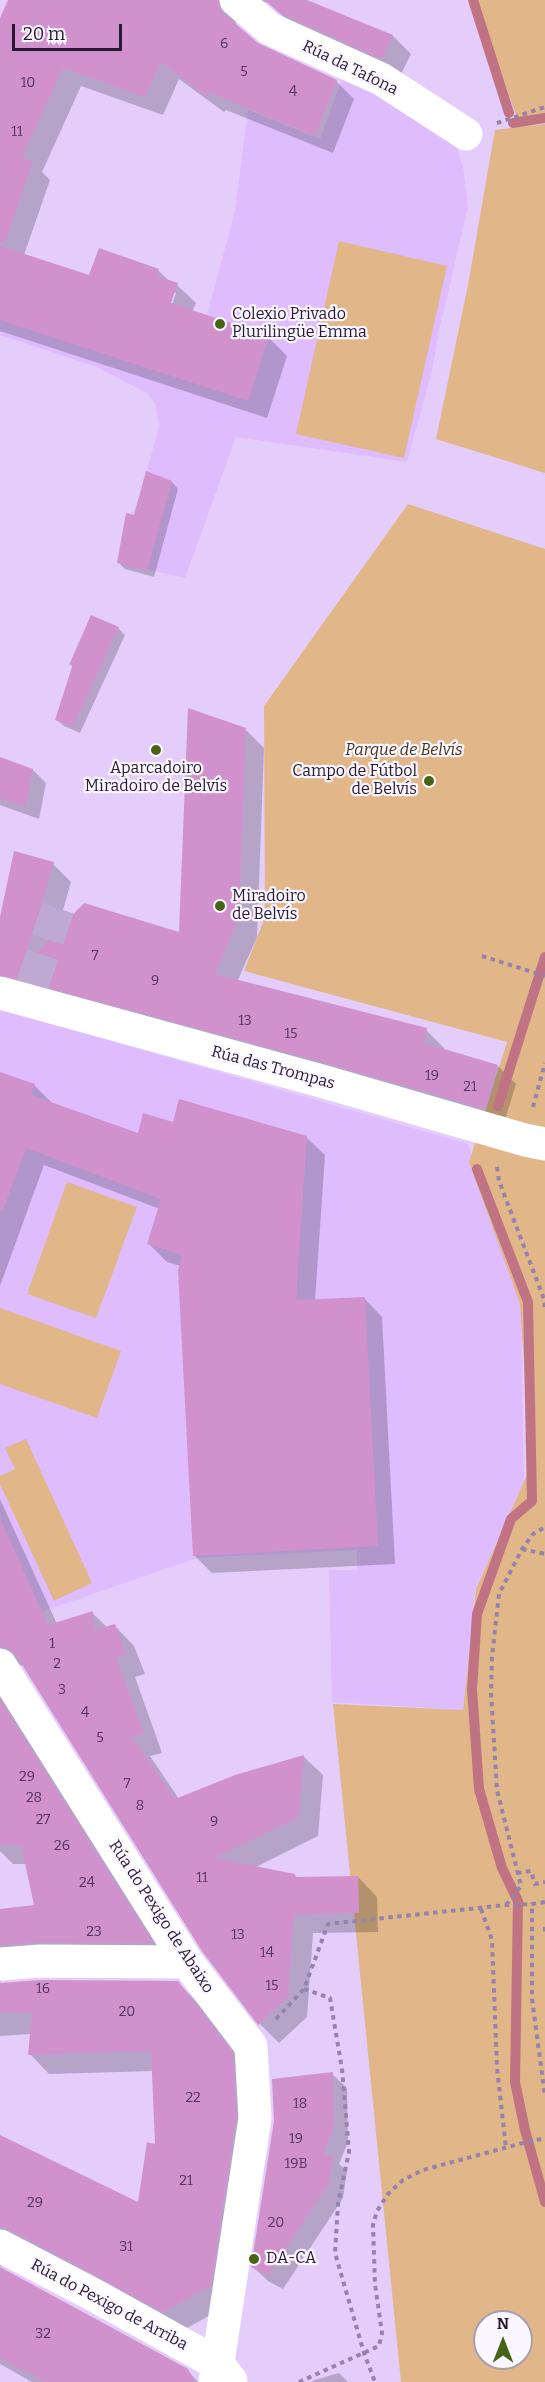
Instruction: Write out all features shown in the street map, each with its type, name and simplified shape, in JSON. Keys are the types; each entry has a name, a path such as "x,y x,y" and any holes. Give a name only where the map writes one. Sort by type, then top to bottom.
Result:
{"street":[{"name":"Rúa da Tafona","path":"236,0 270,29 381,79 466,134"},
{"name":"Rúa das Trompas","path":"19,993 535,1142"},
{"name":"Rúa do Pexigo de Abaixo","path":"0,1665 187,1962 251,2046"},
{"path":"0,1964 40,1961 187,1962"},
{"path":"222,2376 255,2118 251,2046"},
{"name":"Rúa do Pexigo de Arriba","path":"0,2246 94,2295 222,2376"}],"path":[{"path":"502,121 545,107"},
{"path":"482,956 545,976"},
{"path":"535,1142 545,1063"},
{"path":"496,1159 499,1181 544,1299 545,1308"},
{"path":"506,1905 521,1886 497,1790 491,1693 492,1657 499,1594 522,1549 533,1534 545,1527"},
{"path":"522,1549 545,1554"},
{"path":"517,1873 531,1871 535,1884 545,1882"},
{"path":"251,2046 304,1989 328,1924 545,1902"},
{"path":"531,1904 531,1999 545,2096"},
{"path":"481,1909 492,1940 497,2068 506,2148"},
{"path":"545,1927 545,1932"},
{"path":"304,1989 330,1998 342,2069 349,2152 338,2204 335,2253 364,2353 375,2382"},
{"path":"299,2382 379,2346 382,2333 375,2284 373,2225 377,2211 388,2194 403,2180 423,2170 545,2139"}],"shaded area":[{"name":"Colexio Privado Plurilingüe Emma","path":"342,79 413,111 455,142 463,166 468,207 432,371 407,462 236,437 185,578 117,563 126,513 131,514 139,501 159,426 155,403 147,393 97,367 0,335 0,246 207,315 235,211 248,110 320,139"},
{"path":"0,1009 468,1144 521,1304 524,1482 475,1590 463,1710 332,1702 329,1570 357,1570 357,1550 197,1558 0,1626"}],"green space":[{"path":"474,0 545,0 545,120 519,123"},
{"path":"545,124 545,473 436,439 468,285 495,130"},
{"path":"339,241 447,266 404,458 296,434"},
{"name":"Parque de Belvís","path":"408,504 545,549 545,2382 401,2382 333,1704 463,1710 476,1589 531,1466 520,1304 469,1162 507,1042 244,971 265,917 264,706"},
{"path":"67,1182 137,1207 96,1318 27,1294"},
{"path":"0,1308 121,1351 97,1418 0,1384"},
{"path":"26,1439 92,1583 54,1601 0,1484 0,1476 15,1469 5,1448"}],"building":[{"path":"8,0 218,0 219,7 224,14 258,43 337,80 315,136 208,92 206,96 161,62 145,97 63,68 22,158 33,161 5,243 0,242 0,18"},
{"path":"265,0 307,0 393,35 382,59 280,13"},
{"path":"0,246 89,275 99,248 159,269 157,276 178,283 171,303 269,336 248,401 0,320"},
{"path":"146,471 172,481 147,571 117,563 126,513 134,515"},
{"path":"91,615 119,627 73,727 55,720 73,664 69,665"},
{"path":"188,708 246,728 239,918 215,974 427,1028 424,1043 498,1065 485,1109 330,1064 0,975 0,917 14,851 54,862 23,967 84,903 179,932"},
{"path":"0,757 33,769 26,807 0,798"},
{"path":"0,1072 35,1084 31,1095 138,1133 143,1113 173,1122 179,1099 307,1136 296,1300 365,1297 378,1546 193,1556 178,1270 182,1255 147,1244 161,1199 26,1148 3,1210 0,1210"},
{"path":"0,1518 48,1625 93,1611 94,1630 115,1624 126,1654 116,1657 144,1733 132,1737 175,1799 235,1775 304,1755 299,1817 214,1858 295,1874 295,1877 358,1876 359,1913 294,1915 288,1997 258,2025 202,1951 16,1655 0,1646"},
{"path":"0,1700 153,1943 40,1942 0,1945 0,1909 34,1905 21,1845 0,1845"},
{"path":"41,1980 178,1981 233,2053 236,2117 211,2286 163,2312 9,2229 0,2227 0,2135 138,2202 147,2142 155,2144 151,2051 28,2055 32,2013 0,2012 0,1983"},
{"path":"333,2072 334,2127 323,2155 333,2155 329,2183 268,2275 251,2267 274,2121 272,2079"},
{"path":"0,2267 188,2369 195,2382 45,2382 0,2357"}],"waterway":[{"path":"473,0 509,113"},
{"path":"513,123 545,118"},
{"path":"498,1106 545,957"},
{"path":"477,1169 528,1302 532,1501 511,1519 477,1614 472,1689 479,1789 502,1868 518,1901 515,2082 525,2130 545,2202"}],"tunnel":[{"path":"32,986 62,896"}],"place":[{"name":"Colexio Privado Plurilingüe Emma","path":"220,324"},
{"name":"Aparcadoiro Miradoiro de Belvís","path":"156,750"},
{"name":"Campo de Fútbol de Belvís","path":"429,781"},
{"name":"Miradoiro de Belvís","path":"220,906"},
{"name":"DA-CA","path":"254,2259"}]}
